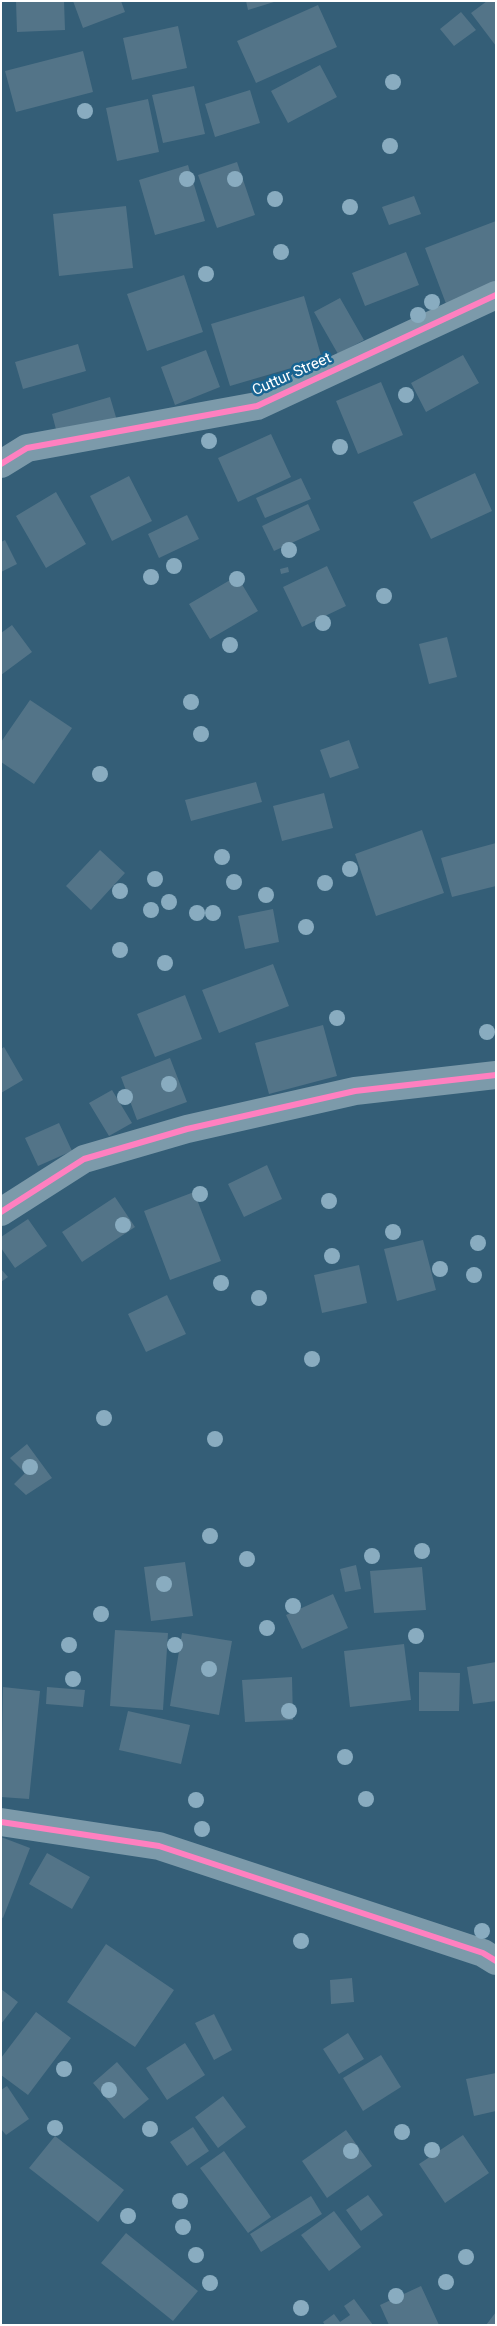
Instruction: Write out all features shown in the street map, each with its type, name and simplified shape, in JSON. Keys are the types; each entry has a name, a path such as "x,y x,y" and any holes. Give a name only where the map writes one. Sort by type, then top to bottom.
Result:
{"street":[{"name":"Cuttur Street","path":"1,464 27,448 257,406 496,295"},
{"path":"1,1212 84,1159 187,1129 355,1091 496,1075"},
{"path":"1,1822 160,1846 483,1953 496,1961"}],"building":[{"path":"16,1 64,1 65,30 17,32"},
{"path":"73,1 121,1 125,12 83,28"},
{"path":"246,1 274,1 274,2 248,10"},
{"path":"487,1 496,1 496,46 471,13"},
{"path":"318,5 337,47 256,83 237,41"},
{"path":"461,12 476,30 454,46 440,29"},
{"path":"178,26 187,68 132,80 123,38"},
{"path":"83,51 93,92 16,112 5,71"},
{"path":"320,65 337,97 288,123 271,91"},
{"path":"194,86 205,134 163,143 152,95"},
{"path":"250,90 260,123 215,137 205,104"},
{"path":"148,99 159,152 117,161 106,108"},
{"path":"237,162 255,215 217,228 198,175"},
{"path":"188,165 205,221 155,235 139,180"},
{"path":"414,196 421,214 389,225 382,207"},
{"path":"126,206 133,268 59,276 53,214"},
{"path":"496,221 496,291 448,309 425,248"},
{"path":"406,252 419,285 365,306 352,273"},
{"path":"184,275 203,332 147,351 127,294"},
{"path":"304,296 322,359 230,386 211,324"},
{"path":"340,298 364,340 338,354 314,312"},
{"path":"78,344 86,371 23,389 15,362"},
{"path":"206,350 220,387 175,405 161,367"},
{"path":"463,355 479,383 426,412 411,383"},
{"path":"381,382 403,435 358,454 336,401"},
{"path":"110,397 118,424 59,441 52,414"},
{"path":"271,434 291,477 238,502 218,458"},
{"path":"475,473 492,511 431,539 413,502"},
{"path":"129,476 152,521 112,541 90,496"},
{"path":"301,478 311,499 265,518 256,498"},
{"path":"56,492 86,544 46,568 16,516"},
{"path":"308,504 320,530 274,551 262,526"},
{"path":"187,515 199,539 159,558 148,534"},
{"path":"5,540 17,564 1,572 1,542"},
{"path":"327,566 346,606 302,627 283,587"},
{"path":"288,567 289,572 281,574 280,569"},
{"path":"237,576 258,611 210,639 189,604"},
{"path":"12,625 32,652 1,675 1,633"},
{"path":"447,637 457,677 429,684 419,644"},
{"path":"30,700 72,728 34,784 1,762 1,742"},
{"path":"349,740 359,768 330,778 320,750"},
{"path":"256,782 262,802 191,821 185,800"},
{"path":"324,793 333,828 282,841 273,806"},
{"path":"422,830 444,893 376,916 355,854"},
{"path":"496,843 496,886 452,897 441,858"},
{"path":"100,850 125,873 91,910 66,886"},
{"path":"273,909 279,942 245,949 238,916"},
{"path":"273,964 289,1006 219,1033 202,990"},
{"path":"185,995 202,1039 155,1057 137,1014"},
{"path":"323,1025 337,1076 269,1094 255,1043"},
{"path":"4,1047 23,1080 1,1093 1,1049"},
{"path":"170,1058 187,1102 137,1120 121,1077"},
{"path":"112,1090 132,1123 109,1136 89,1103"},
{"path":"59,1123 72,1151 38,1166 25,1138"},
{"path":"267,1165 282,1199 244,1217 228,1184"},
{"path":"194,1192 221,1261 170,1280 144,1211"},
{"path":"115,1197 135,1227 82,1262 62,1232"},
{"path":"28,1219 47,1246 15,1268 1,1248 1,1237"},
{"path":"423,1240 436,1290 397,1301 384,1249"},
{"path":"359,1265 367,1303 322,1313 314,1275"},
{"path":"1,1269 8,1277 1,1282"},
{"path":"167,1295 186,1334 146,1352 128,1314"},
{"path":"27,1444 52,1478 26,1495 14,1484 25,1473 10,1458"},
{"path":"185,1562 193,1616 151,1621 144,1567"},
{"path":"356,1565 361,1589 345,1592 340,1569"},
{"path":"422,1567 426,1610 374,1613 370,1571"},
{"path":"333,1594 348,1628 302,1649 286,1615"},
{"path":"115,1630 168,1633 163,1710 110,1706"},
{"path":"182,1633 232,1641 219,1715 170,1706"},
{"path":"404,1644 411,1700 350,1707 344,1651"},
{"path":"496,1662 496,1701 473,1704 467,1667"},
{"path":"419,1672 460,1673 459,1711 419,1711"},
{"path":"292,1677 293,1720 245,1722 242,1680"},
{"path":"3,1687 40,1691 29,1799 1,1797"},
{"path":"47,1687 85,1690 83,1707 46,1704"},
{"path":"128,1711 190,1725 181,1764 119,1750"},
{"path":"1,1837 30,1848 3,1918 1,1917"},
{"path":"47,1853 90,1877 72,1909 29,1884"},
{"path":"106,1944 174,1990 135,2047 67,2002"},
{"path":"352,1978 354,2002 331,2004 330,1980"},
{"path":"1,1989 18,2002 1,2024"},
{"path":"36,2012 71,2038 28,2095 1,2075 1,2058"},
{"path":"214,2014 232,2050 214,2060 195,2023"},
{"path":"348,2033 364,2059 339,2074 323,2049"},
{"path":"185,2043 205,2075 167,2100 146,2068"},
{"path":"381,2055 401,2087 363,2111 343,2078"},
{"path":"117,2062 149,2099 124,2119 93,2083"},
{"path":"496,2073 496,2111 474,2116 466,2079"},
{"path":"7,2086 29,2119 6,2135 1,2129 1,2090"},
{"path":"223,2096 246,2127 218,2148 195,2117"},
{"path":"193,2127 209,2151 187,2166 170,2142"},
{"path":"346,2130 372,2166 327,2198 302,2161"},
{"path":"463,2135 489,2173 445,2203 419,2164"},
{"path":"55,2136 124,2190 98,2222 29,2168"},
{"path":"224,2151 271,2217 248,2233 200,2168"},
{"path":"368,2195 383,2215 361,2231 346,2210"},
{"path":"311,2196 322,2214 261,2252 250,2234"},
{"path":"334,2211 361,2247 329,2271 301,2235"},
{"path":"126,2233 198,2291 173,2321 101,2263"},
{"path":"421,2286 439,2325 389,2325 380,2305"},
{"path":"354,2299 373,2325 325,2325 323,2322 334,2314 340,2322 350,2315 344,2306"},
{"path":"496,2312 496,2325 486,2325"}],"cycle path":[{"path":"1,464 27,448 257,406 496,295"},
{"path":"1,1212 84,1159 187,1129 355,1091 496,1075"},
{"path":"1,1822 159,1846 483,1953 496,1961"}]}
